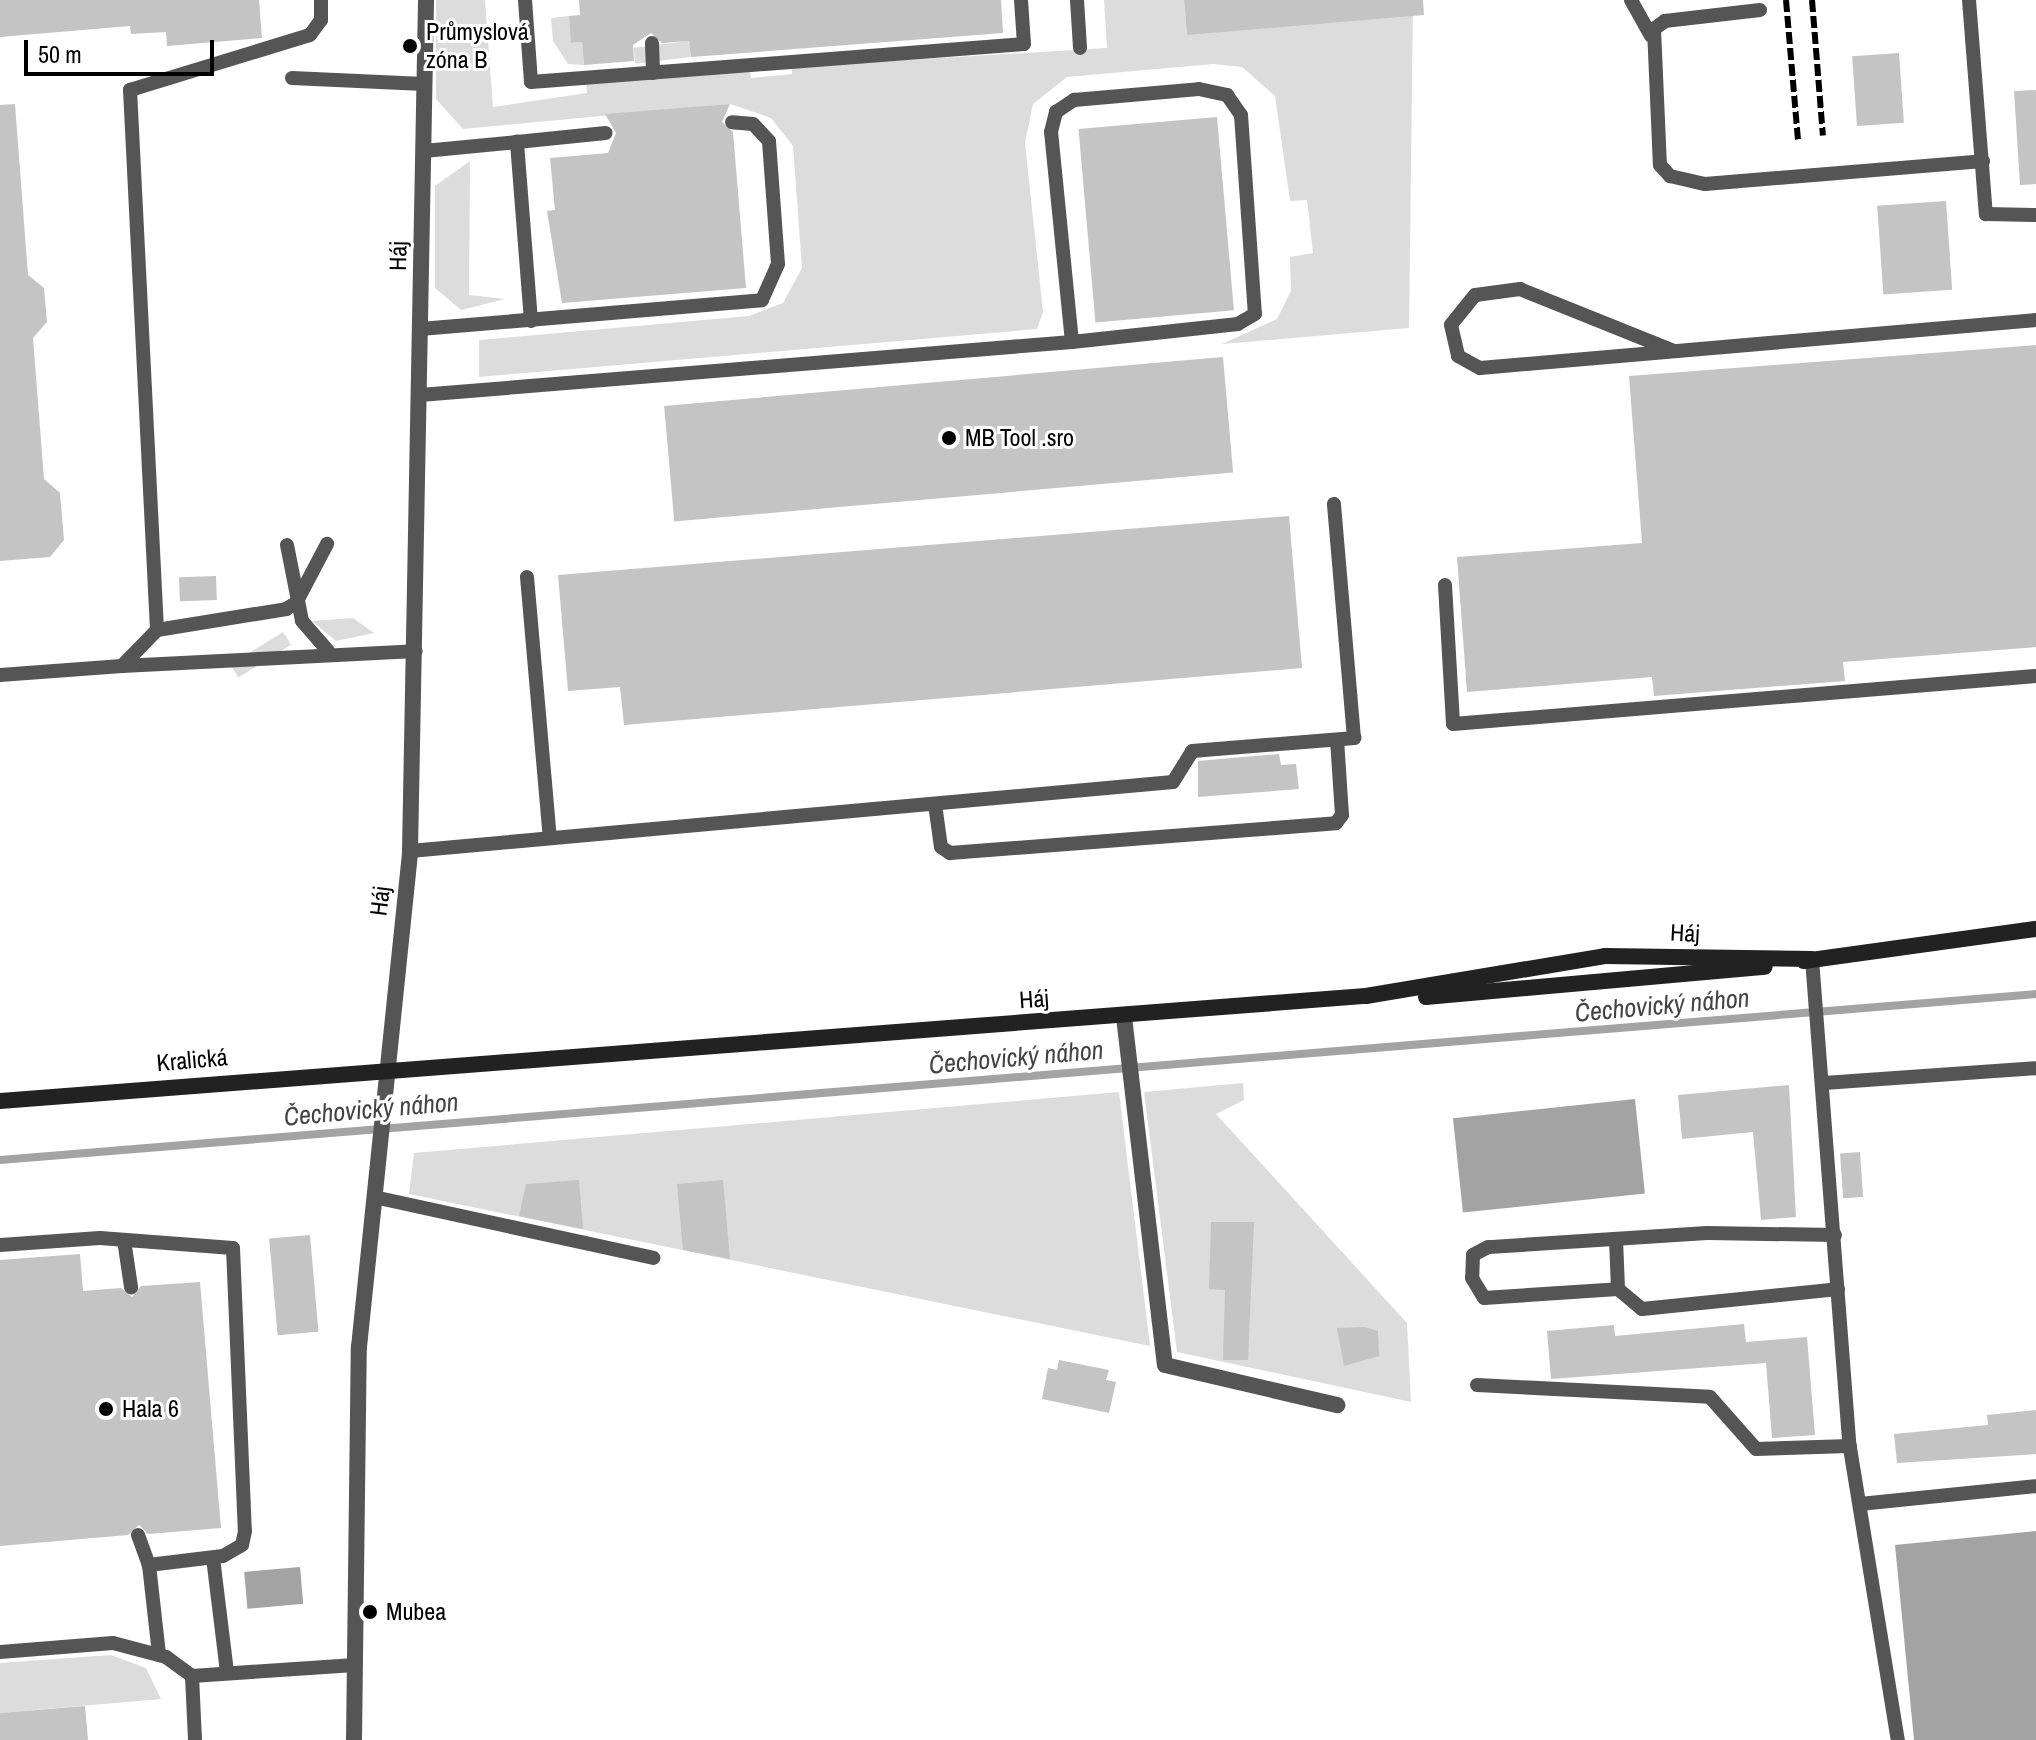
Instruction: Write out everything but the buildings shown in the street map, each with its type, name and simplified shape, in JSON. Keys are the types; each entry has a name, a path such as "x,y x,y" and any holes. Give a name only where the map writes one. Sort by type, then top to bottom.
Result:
{"main road":[{"name":"Háj","path":"387,1069 1124,1017 1366,996 1631,982 2036,929"},
{"name":"Háj","path":"1366,996 1605,956 1812,959"},
{"name":"Kralická","path":"0,1101 387,1069"}],"street":[{"name":"Háj","path":"387,1069 410,851 426,0"},
{"path":"1124,1017 1165,1365 1337,1405"},
{"path":"354,1740 359,1347 387,1069"}],"lane":[{"path":"157,630 130,90 310,35 321,20 321,0"},
{"path":"525,0 531,82 1024,44 1021,0"},
{"path":"1077,0 1080,48"},
{"path":"1631,0 1651,36 1660,165 1687,184 1983,161"},
{"path":"1969,0 1986,214 2036,215"},
{"path":"1651,36 1665,21 1760,10"},
{"path":"652,43 653,73"},
{"path":"292,78 424,84"},
{"path":"420,395 1072,342 1238,324 1255,314 1243,123 1227,95 1199,89 1079,99 1056,112 1051,132 1072,342"},
{"path":"420,329 531,321 767,296 778,264 769,141 753,124 732,122"},
{"path":"424,151 606,133"},
{"path":"517,142 531,321"},
{"path":"1674,351 1520,289 1475,295 1460,306 1451,325 1458,356 1480,368 2036,320"},
{"path":"410,851 1173,782 1192,751 1354,738 1334,504"},
{"path":"122,666 157,630 220,624 296,603 327,544"},
{"path":"287,545 296,603 328,651"},
{"path":"527,577 550,838"},
{"path":"1445,585 1453,724 2036,676"},
{"path":"0,675 328,651 416,651"},
{"path":"935,804 941,847 950,853 1336,823 1342,815 1337,740"},
{"path":"1812,959 1850,1446 1898,1740"},
{"path":"1824,1083 2036,1068"},
{"path":"374,1197 653,1258"},
{"path":"1835,1235 1616,1239 1488,1247 1473,1255 1472,1278 1484,1298 1618,1289 1642,1309 1838,1289"},
{"path":"1616,1239 1618,1289"},
{"path":"0,1245 124,1240 233,1248 245,1531 242,1545 213,1558 149,1565"},
{"path":"124,1240 131,1287"},
{"path":"1477,1385 1710,1397 1756,1449 1850,1446"},
{"path":"1860,1504 2036,1486"},
{"path":"138,1535 149,1565 159,1654"},
{"path":"213,1558 227,1672"},
{"path":"0,1652 113,1643 159,1654 192,1676 355,1665"},
{"path":"192,1676 195,1740"}],"shaded area":[{"path":"436,0 485,0 493,107 587,93 586,83 750,71 751,78 792,74 792,67 1107,48 1104,0 1184,0 1187,35 1413,0 1409,328 1222,344 1277,319 1291,291 1290,257 1313,253 1307,200 1290,201 1275,96 1242,67 1213,64 1067,77 1033,104 1025,143 1043,312 1037,329 479,377 479,340 749,316 783,303 802,268 793,146 771,118 730,104 463,129 436,99"},
{"path":"569,16 572,43 582,42 584,65 568,64 553,41 551,18"},
{"path":"689,41 691,57 635,64 633,48"},
{"path":"470,161 469,295 505,299 461,310 435,288 435,186"},
{"path":"353,618 374,633 336,641 312,621"},
{"path":"283,632 291,645 238,678 230,665"},
{"path":"1243,1083 1244,1100 1216,1114 1407,1323 1411,1402 1177,1352 1144,1092"},
{"path":"1119,1092 1150,1346 409,1194 414,1153"},
{"path":"1635,1099 1645,1193 1463,1213 1453,1118"},
{"path":"2036,1531 2036,1740 1914,1740 1895,1545"},
{"path":"300,1567 303,1604 247,1609 244,1572"},
{"path":"111,1655 146,1668 161,1699 0,1713 0,1663"}],"waterway":[{"name":"Čechovický náhon","path":"0,1160 2036,994"}],"railway":[{"path":"1786,0 1798,139"},
{"path":"1812,0 1823,136"}],"place":[{"name":"Průmyslová zóna B","path":"410,46"},
{"name":"MB Tool .sro","path":"949,438"},
{"name":"Hala 6","path":"106,1409"},
{"name":"Mubea","path":"370,1612"}]}
